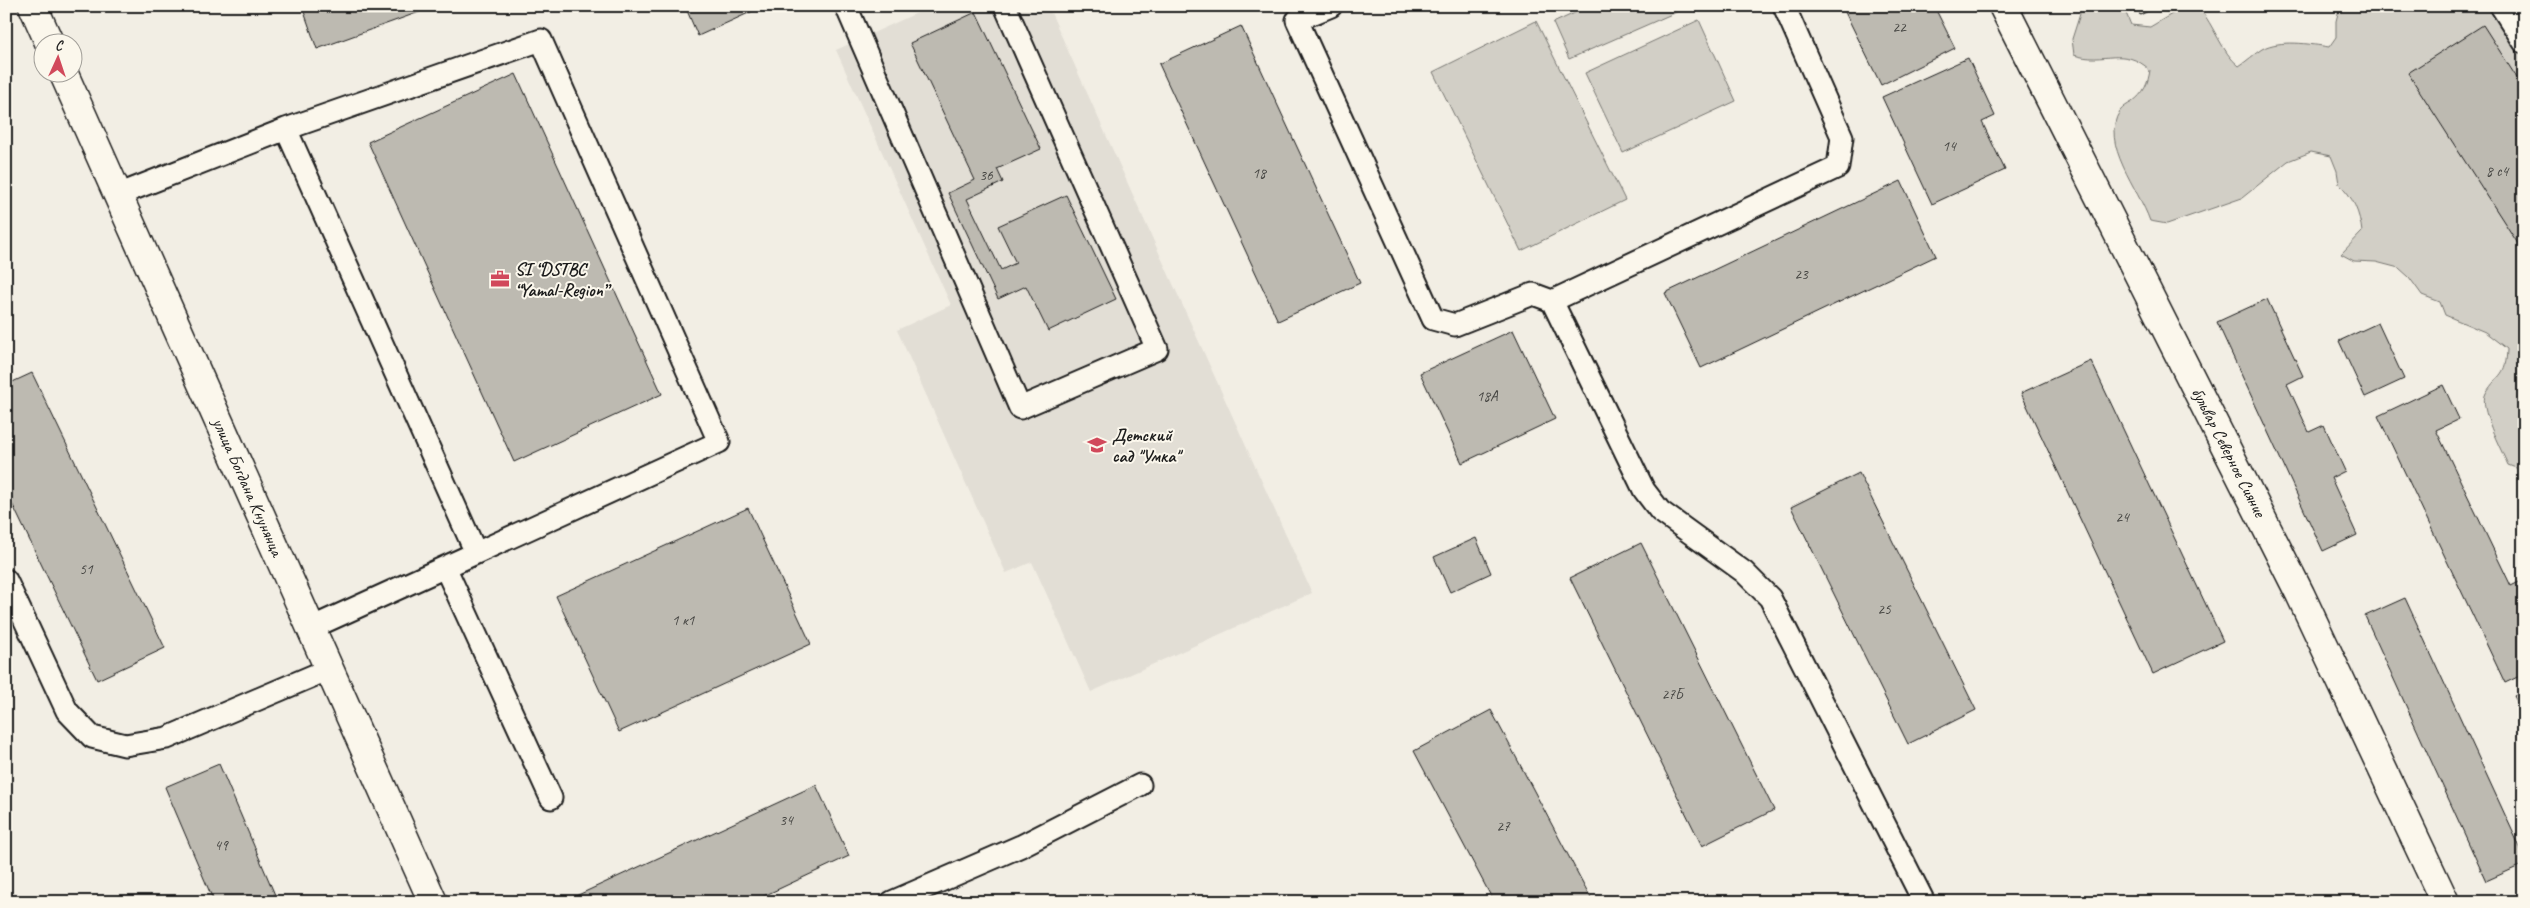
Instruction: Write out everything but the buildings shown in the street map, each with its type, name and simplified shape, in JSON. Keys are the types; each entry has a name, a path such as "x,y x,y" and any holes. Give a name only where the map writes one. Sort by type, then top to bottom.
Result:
{"street":[{"path":"33,6 45,32"},
{"name":"бульвар Северное Сияние","path":"2003,6 2300,594 2444,902"},
{"name":"улица Богдана Кнунянца","path":"68,82 433,902"}],"lane":[{"path":"846,6 1020,408 1157,349 1005,6"},
{"path":"1331,6 1297,20 1433,319 1455,325 1533,294 1552,301 1644,490 1660,511 1744,572 1770,598 1924,902"},
{"path":"1552,301 1838,167 1842,137 1784,6"},
{"path":"2501,6 2524,42"},
{"path":"118,194 286,129 541,40 719,442 311,628"},
{"path":"286,129 476,553"},
{"path":"445,567 551,798"},
{"path":"6,580 67,711 92,737 125,745 167,738 329,669"},
{"path":"892,902 1022,846 1140,785"}],"shaded area":[{"name":"Детский сад \"Умка\"","path":"932,6 1048,6 1312,593 1091,692 1032,562 1006,573 897,330 951,305 836,50"},
{"path":"1590,6 1690,6 1569,59 1553,23"},
{"path":"2077,6 2123,6 2131,25 2150,27 2177,11 2199,8 2228,54 2239,66 2262,49 2277,44 2295,43 2329,47 2336,37 2336,21 2340,6 2524,6 2524,471 2508,465 2491,428 2485,408 2484,399 2486,393 2503,370 2507,349 2485,332 2445,315 2440,302 2422,295 2409,277 2399,268 2376,262 2354,261 2341,254 2362,232 2355,206 2339,184 2337,171 2331,156 2311,152 2288,161 2242,198 2167,224 2150,221 2123,166 2114,137 2115,124 2120,111 2142,92 2147,84 2150,70 2140,63 2122,57 2095,58 2074,55 2072,39 2080,14"},
{"path":"1699,20 1736,101 1623,153 1585,73"},
{"path":"1536,21 1625,200 1521,251 1433,72"}],"place":[{"name":"SI “DSTBC “Yamal-Region”","path":"500,279"},
{"name":"Детский сад \"Умка\"","path":"1097,445"}]}
